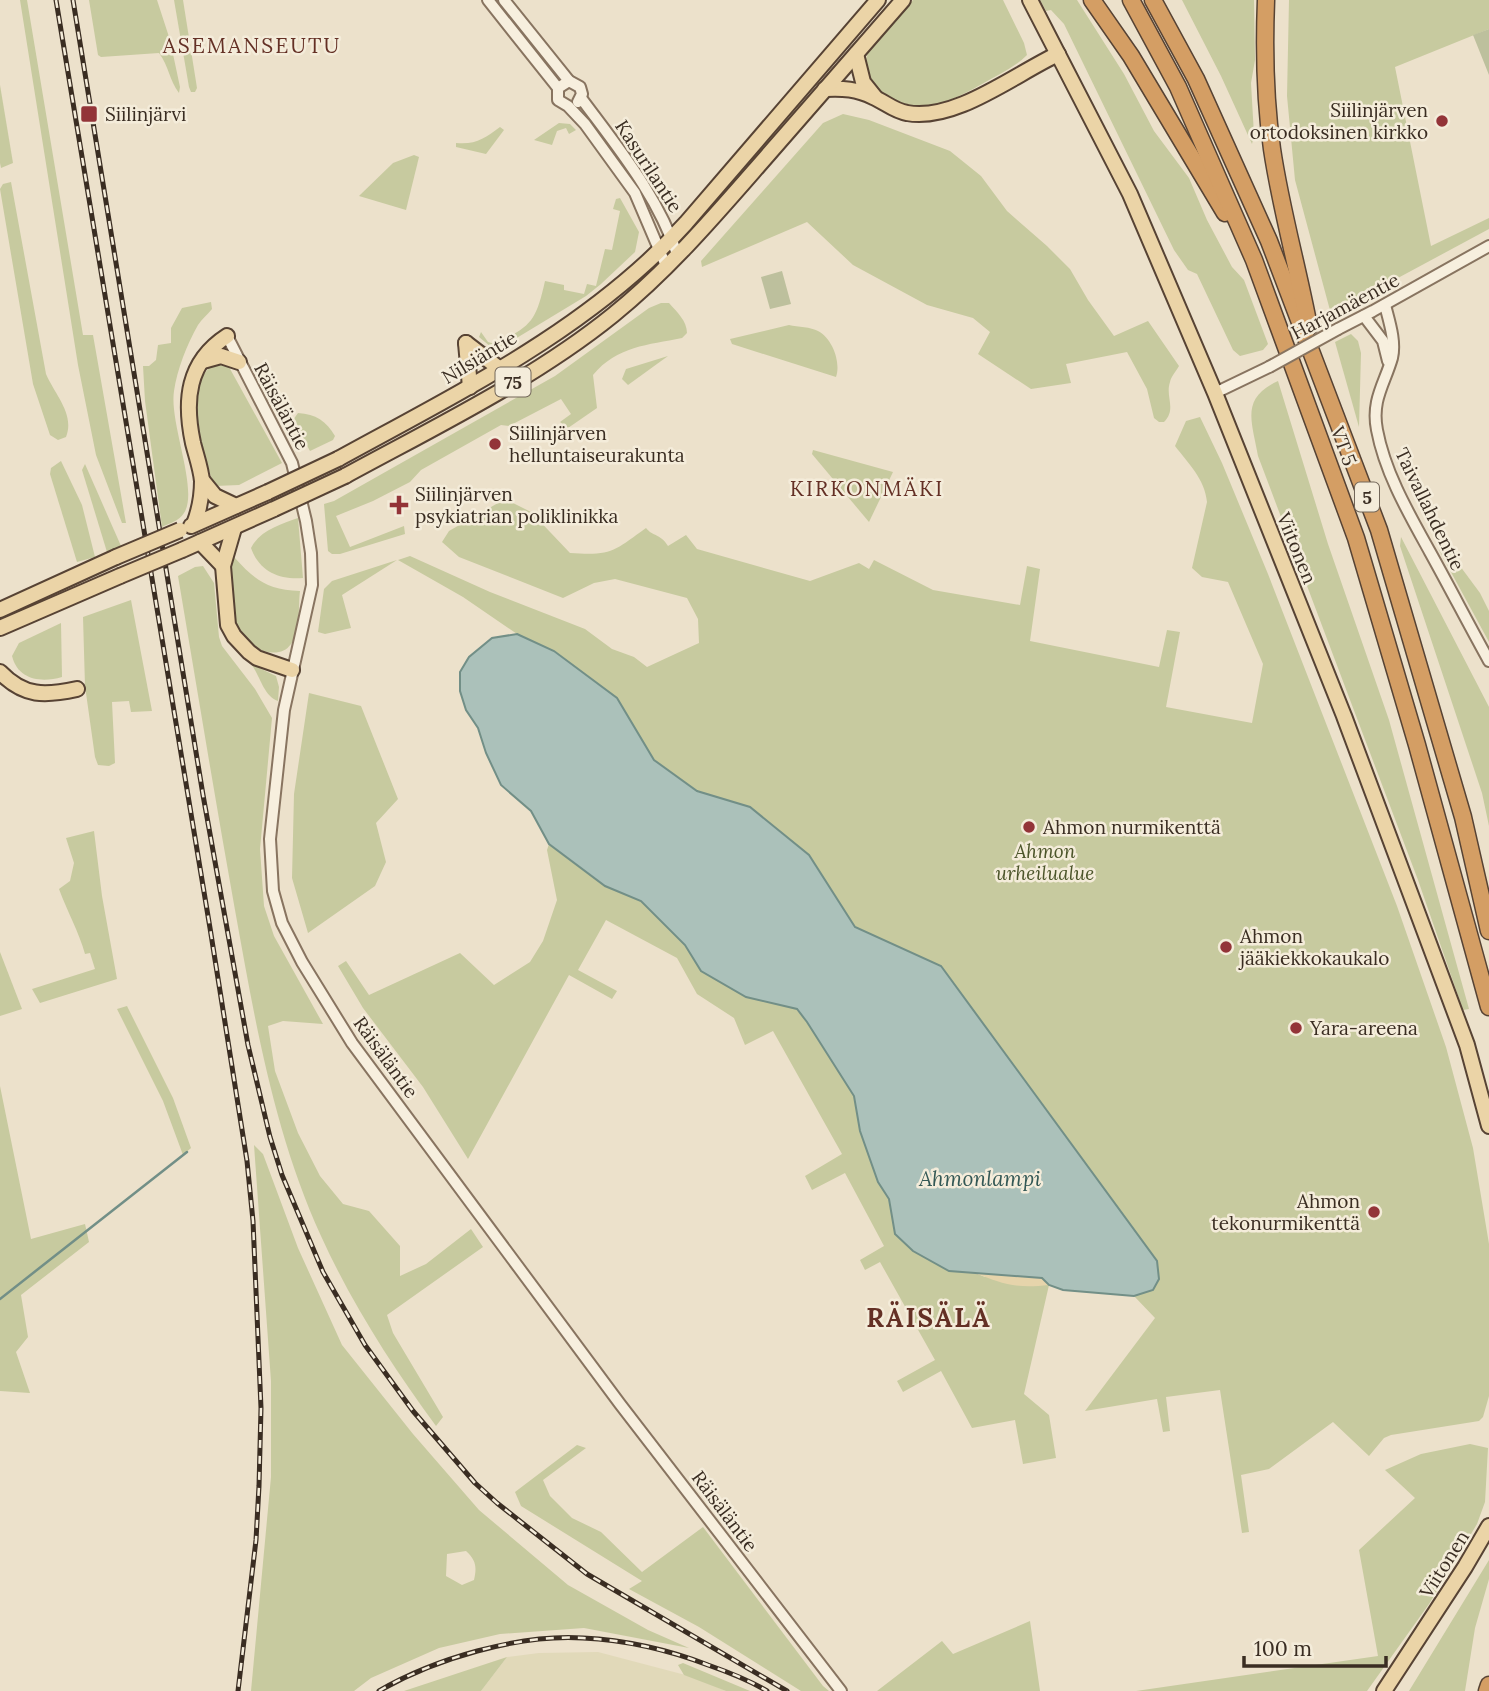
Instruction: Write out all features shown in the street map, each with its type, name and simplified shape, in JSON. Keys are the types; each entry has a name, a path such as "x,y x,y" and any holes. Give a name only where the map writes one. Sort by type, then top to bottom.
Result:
{"highway":[{"path":"1092,0 1131,56 1254,260"},
{"name":"VT 5","path":"1131,0 1178,87 1254,260 1356,538 1421,758 1489,1007"},
{"name":"VT 5","path":"1153,0 1196,79 1269,241 1379,530 1460,805 1489,931"},
{"path":"1266,0 1266,90 1272,148 1315,364"},
{"path":"1488,1691 1489,1685"}],"main road":[{"name":"Nilsiäntie","path":"0,610 338,459 470,387 597,304 660,252 878,0"},
{"name":"75","path":"667,268 903,0"},
{"name":"Viitonen","path":"1030,0 1130,194 1215,393 1344,716 1458,1020 1489,1126"},
{"path":"856,54 863,82 876,98"},
{"path":"825,89 852,89 905,113 936,113 977,97 1058,54"},
{"name":"Nilsiäntie","path":"0,629 234,528 345,476 466,410 545,362 611,317 667,268"},
{"path":"187,527 198,512 202,480 187,404 194,375 203,361 227,336"},
{"path":"470,387 466,343 500,369"},
{"path":"203,361 220,356 239,362"},
{"path":"202,480 215,496 236,506"},
{"path":"234,528 223,566 228,625 234,636 257,658 292,670"},
{"path":"200,542 223,566"},
{"path":"0,672 16,686 32,692 52,694 77,689"},
{"name":"Viitonen","path":"1384,1691 1489,1526"}],"street":[{"path":"488,0 558,88 558,100 568,106 576,104 581,98 580,87 569,81 504,0"},
{"path":"558,88 569,81"},
{"name":"Kasurilantie","path":"581,98 651,195 678,257"},
{"name":"Kasurilantie","path":"568,106 585,124 635,193 667,268"},
{"path":"635,193 651,195"},
{"name":"Harjamäentie","path":"1215,393 1385,305 1489,246"},
{"name":"Taivallahdentie","path":"1385,305 1393,346 1392,360 1388,364 1375,409 1376,428 1382,449 1400,496 1489,661"},
{"path":"1364,316 1383,341 1388,364"},
{"name":"Räisäläntie","path":"227,336 292,463 306,521 312,585 284,710 270,839 273,891 282,923 302,962 352,1042 495,1237 841,1691"}],"shaded area":[{"path":"598,1652 693,1677 726,1691 481,1691 507,1657 539,1653"}],"green space":[{"path":"20,0 27,0 83,335 93,335 126,523 122,523 96,455 78,365"},
{"path":"89,0 157,0 170,40 179,93 159,53 98,55"},
{"path":"174,0 183,0 197,88 195,92 191,92 189,87"},
{"path":"913,0 1003,0 1027,55 1000,74 942,103 914,107 887,99 870,80 866,67 868,53 877,39"},
{"path":"1040,0 1077,0 1124,74 1154,131 1189,178 1232,267 1244,280 1268,344 1263,350 1240,356 1233,350 1197,274 1188,270 1174,250 1064,24 1051,10 1046,11"},
{"path":"1182,0 1254,0 1252,144 1221,76"},
{"path":"1289,0 1489,0 1489,29 1395,67 1431,246 1489,218 1489,229 1331,314 1295,180 1287,96"},
{"path":"1489,29 1489,75 1473,35"},
{"path":"0,85 13,163 1,168 0,163"},
{"path":"843,114 869,120 950,151 981,176 1007,211 1070,269 1114,336 1148,321 1179,366 1170,382 1170,412 1164,422 1154,418 1147,389 1127,352 1066,364 1071,383 1031,389 978,354 990,332 973,318 927,305 853,265 807,222 702,267 701,261 823,123"},
{"path":"559,123 570,124 576,130 569,134 566,128 557,131 552,145 534,140"},
{"path":"500,127 504,130 486,154 456,147 456,143 480,140"},
{"path":"414,155 419,157 406,210 359,196 393,163"},
{"path":"11,182 46,374 68,420 66,437 58,440 50,435 33,384 0,189 3,184"},
{"path":"620,198 639,232 635,252 586,296 505,345 491,347 479,337 481,332 488,342 495,344 525,327 539,305 545,281 564,285 564,290 584,294 587,284 596,286 605,249 612,250 620,211 613,209 616,199"},
{"path":"782,271 791,304 770,309 761,277"},
{"path":"211,302 212,309 198,325 186,349 174,391 188,502 180,518 162,527 145,401 143,366 149,366 156,360 158,345 171,343 171,328 182,308"},
{"path":"669,303 678,313 687,333 682,338 623,352 602,365 593,375 597,408 568,428 560,422 571,414 561,399 509,426 501,425 421,470 410,482 336,516 350,547 404,526 405,534 340,554 328,551 324,504 334,501 555,376 649,308"},
{"path":"789,325 815,330 828,340 836,358 836,377 732,344 730,339"},
{"path":"1351,334 1358,341 1361,353 1359,427 1335,342"},
{"path":"668,356 628,385 622,379 626,369"},
{"path":"217,363 229,367 282,463 239,485 215,486 200,434 196,400 199,385 206,372"},
{"path":"1278,381 1328,544 1389,720 1469,1009 1463,1010 1418,880 1258,456 1252,422 1253,403 1258,395"},
{"path":"298,413 324,422 335,436 333,440 310,451 293,420"},
{"name":"Ahmon urheilualue","path":"1200,417 1268,574 1397,906 1446,1047 1473,1148 1489,1244 1489,1396 1483,1417 1479,1421 1391,1435 1384,1438 1369,1456 1333,1422 1269,1469 1241,1475 1249,1532 1242,1533 1220,1390 1166,1397 1170,1431 1163,1432 1157,1399 1085,1411 1155,1318 1134,1296 1153,1289 1159,1279 1157,1261 941,966 855,927 809,855 750,807 697,791 654,760 617,698 554,651 517,634 463,597 398,560 410,556 490,592 585,629 612,649 634,657 647,667 699,643 698,619 687,598 615,579 594,583 563,598 459,557 442,542 449,531 505,499 531,512 570,553 595,554 612,550 646,528 668,546 686,535 697,549 810,581 859,563 869,569 874,560 933,590 1020,605 1027,566 1040,569 1030,641 1159,667 1167,630 1180,632 1166,707 1252,723 1263,664 1228,582 1202,577 1192,568 1207,502 1206,494 1190,465 1175,446 1186,421"},
{"path":"813,450 893,472 869,522 812,454"},
{"path":"61,461 82,505 95,557 77,562 50,474 51,468"},
{"path":"85,464 121,546 107,552 82,470"},
{"path":"298,518 303,578 278,575 259,563 251,548 265,533"},
{"path":"1401,537 1489,707 1489,826 1482,793 1400,546"},
{"path":"1440,539 1480,593 1489,611 1489,642 1439,550"},
{"path":"234,557 262,582 300,591 296,632 285,650 270,652 254,647 238,629 231,559"},
{"path":"397,560 342,595 351,628 325,634 318,632 324,589 332,581"},
{"path":"203,566 214,583 222,646 255,689 272,718 260,849 264,906 274,936 323,1024 283,1021 268,1026 275,1071 298,1133 320,1176 343,1204 369,1211 400,1246 400,1276 426,1264 471,1229 483,1247 387,1315 393,1333 443,1417 436,1426 374,1334 333,1261 305,1197 278,1117 243,952 178,576"},
{"path":"131,600 152,711 131,712 129,701 112,702 115,763 109,766 98,765 85,686 83,617"},
{"path":"61,623 62,677 46,680 25,675 19,670 12,656 19,643"},
{"path":"251,664 276,676 279,687 278,701 266,690"},
{"path":"309,693 361,706 398,799 376,823 386,862 375,886 308,933 292,878 294,794"},
{"path":"94,831 117,979 40,1003 32,989 95,969 90,953 85,954 59,889 70,881 74,863 66,838"},
{"path":"549,844 605,886 641,901 685,945 701,971 746,997 796,1009 854,1096 860,1131 878,1182 889,1199 895,1234 949,1271 973,1272 985,1277 991,1274 1042,1278 1049,1285 1024,1394 1049,1415 1056,1458 1023,1464 1015,1420 972,1428 941,1371 903,1392 897,1381 935,1360 880,1262 865,1270 860,1260 884,1246 845,1173 812,1190 805,1176 842,1154 773,1031 745,1045 734,1018 697,994 677,958 606,920 578,970 617,991 612,999 569,975 468,1159 423,1087 363,1008 338,966 346,961 369,995 460,953 494,985 530,962 543,941 557,900 547,850"},
{"path":"0,952 22,1009 0,1016"},
{"path":"127,1006 173,1098 191,1148 183,1155 163,1101 117,1009"},
{"path":"0,1086 31,1239 85,1224 89,1242 21,1295 28,1337 16,1352 30,1393 0,1391"},
{"path":"254,1145 263,1154 298,1248 342,1345 413,1434 479,1510 568,1585 648,1630 689,1648 584,1628 500,1634 439,1648 371,1678 354,1691 251,1691 271,1477 271,1381","holes":["466,1551 475,1564 474,1580 462,1585 446,1576 447,1554"]},
{"path":"1470,1444 1488,1448 1485,1502 1477,1524 1429,1604 1367,1691 1136,1691 1378,1656 1359,1550 1415,1498 1385,1470 1421,1454"},
{"path":"577,1445 586,1448 543,1480 550,1496 572,1518 601,1532 642,1572 703,1527 829,1691 801,1691 699,1627 629,1589 642,1581 521,1506 515,1492"},
{"path":"1489,1560 1489,1579 1475,1628 1465,1691 1409,1691"},
{"path":"1030,1621 1040,1691 877,1691 942,1641 953,1654"},
{"path":"507,1657 481,1691 404,1691"},
{"path":"683,1663 750,1691 726,1691 684,1675 678,1665"}],"sand":[{"path":"973,1272 1042,1278 1049,1285 1010,1284"}],"water":[{"name":"Ahmonlampi","path":"517,634 554,651 617,698 654,760 697,791 750,807 809,855 855,927 941,966 1157,1261 1159,1279 1153,1290 1134,1296 1063,1290 1049,1285 1042,1278 949,1271 913,1251 895,1234 889,1199 878,1182 860,1131 854,1096 797,1009 746,997 701,971 685,945 641,901 605,886 549,844 531,811 501,785 478,728 466,710 460,691 460,672 469,657 492,638"}],"waterway":[{"path":"0,1299 187,1152"}],"railway":[{"path":"56,0 247,1161 253,1221 261,1408 256,1540 238,1691"},
{"path":"73,0 203,795 248,1045 282,1175 323,1272 365,1345 413,1411 475,1483 587,1574 787,1691"},
{"path":"379,1691 425,1669 477,1651 531,1640 558,1638 615,1641 662,1650 731,1673 767,1691"}],"place":[{"name":"Siilinjärvi","path":"89,114"},
{"name":"Siilinjärven ortodoksinen kirkko","path":"1442,121"},
{"name":"Siilinjärven helluntaiseurakunta","path":"495,444"},
{"name":"Siilinjärven psykiatrian poliklinikka","path":"399,505"},
{"name":"Ahmon nurmikenttä","path":"1029,827"},
{"name":"Ahmon jääkiekkokaukalo","path":"1226,947"},
{"name":"Yara-areena","path":"1296,1028"},
{"name":"Ahmon tekonurmikenttä","path":"1374,1212"}],"district":[{"name":"ASEMANSEUTU","path":"252,45"},
{"name":"KIRKONMÄKI","path":"867,488"},
{"name":"RÄISÄLÄ","path":"929,1317"}]}
